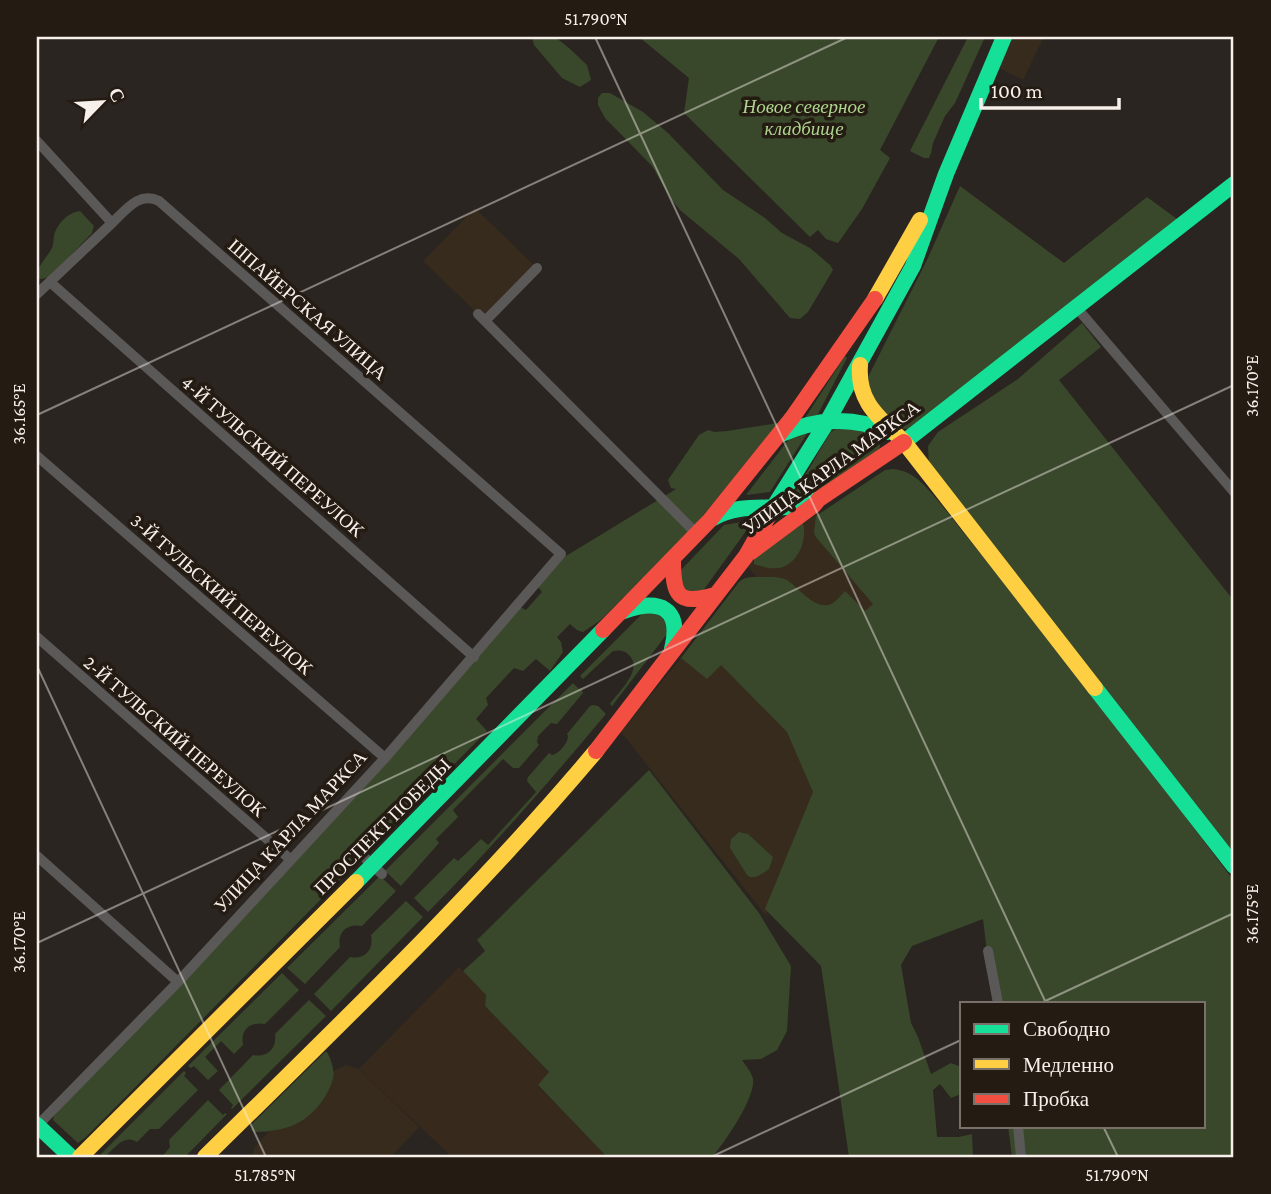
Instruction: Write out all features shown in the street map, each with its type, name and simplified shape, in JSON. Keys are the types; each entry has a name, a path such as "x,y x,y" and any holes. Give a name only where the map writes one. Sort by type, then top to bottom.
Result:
{"main road":[{"name":"УЛИЦА КАРЛА МАРКСА","path":"746,555 860,365 913,266 946,174 1004,37"},
{"name":"ПРОСПЕКТ ПОБЕДЫ","path":"79,1157 373,865 710,520 781,434 881,290 946,174"},
{"name":"УЛИЦА КАРЛА МАРКСА","path":"746,555 791,523 818,499 904,442 1234,184"},
{"path":"860,365 859,380 872,409 904,442 1234,866"},
{"path":"781,434 806,424 843,420 870,424 904,442"},
{"path":"710,520 728,511 788,507 818,499"},
{"path":"205,1157 368,997 557,797 613,730 746,555"},
{"path":"673,559 676,592 693,600 715,595"},
{"path":"619,613 652,604 668,612 676,627 670,656"},
{"path":"37,1125 71,1157"}],"street":[{"path":"37,141 112,223 37,294"},
{"name":"ШПАЙЕРСКАЯ УЛИЦА","path":"112,223 144,197 159,201 561,554"},
{"path":"537,268 482,318 697,534"},
{"name":"4-Й ТУЛЬСКИЙ ПЕРЕУЛОК","path":"50,282 474,657"},
{"path":"1076,307 1234,492"},
{"name":"3-Й ТУЛЬСКИЙ ПЕРЕУЛОК","path":"37,456 385,758"},
{"name":"УЛИЦА КАРЛА МАРКСА","path":"37,1125 178,982 385,758 561,554"},
{"name":"2-Й ТУЛЬСКИЙ ПЕРЕУЛОК","path":"37,637 291,860"},
{"path":"37,856 178,982"},
{"path":"988,951 998,1002"},
{"path":"1018,1128 1021,1157"}],"shaded area":[{"path":"1008,37 1044,37 1023,80 995,66"},
{"path":"475,208 537,268 485,321 423,261"},
{"path":"812,510 886,600 824,654 747,566"},
{"path":"684,654 707,673 718,660 790,728 817,792 766,916 621,732"},
{"path":"459,967 486,995 485,1006 549,1073 538,1086 607,1157 452,1157 359,1069"},
{"path":"346,1065 359,1069 419,1127 391,1157 252,1157 254,1148 270,1130 304,1120 326,1095 333,1079 333,1071"}],"green space":[{"path":"532,37 555,37 587,65 591,80 580,87 562,78 534,45"},
{"name":"Новое северное кладбище","path":"639,37 939,37 880,150 890,158 862,209 838,243 826,239 818,230 810,237 684,113 689,78"},
{"path":"968,37 985,37 955,103 945,116 929,158 924,158 910,151"},
{"path":"602,93 610,93 643,112 668,133 723,190 765,218 782,233 810,248 830,265 833,270 808,312 800,319 790,318 739,259 680,210 652,166 605,118 598,105 598,98"},
{"path":"960,186 1064,263 1147,197 1177,219 917,426 900,428 876,403 865,383 927,260"},
{"path":"80,211 94,226 92,233 50,277 37,278 40,266 52,248 59,224"},
{"path":"1082,323 1101,347 1059,380 1234,601 1234,847 1229,848 929,467 928,446 938,432 1018,379"},
{"path":"845,356 847,358 817,416 805,418"},
{"path":"779,423 696,524 601,620 583,632 570,624 557,637 563,652 550,671 536,659 523,671 514,668 486,698 488,705 476,719 487,731 86,1137 78,1143 53,1120 520,607 526,610 542,592 538,587 566,556 676,489 671,488 668,480 699,435 708,430 727,431"},
{"path":"837,428 873,434 880,441 879,449 843,476 800,500 795,499 797,489 830,433"},
{"path":"808,432 770,492 746,495 789,439"},
{"path":"885,470 901,470 914,476 940,503 1111,718 1234,881 1234,1157 1012,1157 1008,1128 1204,1128 1204,1002 993,1002 983,919 912,946 901,965 911,1023 931,1074 951,1063 960,1067 960,1094 951,1098 940,1084 933,1090 937,1137 972,1134 973,1157 849,1157 821,966 765,909 813,792 787,732 721,665 707,679 681,658 739,582 746,578 777,577 787,580 821,605 833,603 845,591 865,611 873,604 814,532 816,516"},
{"path":"754,520 700,595 686,593 679,572 724,525"},
{"path":"803,523 801,548 789,564 776,568 754,564 754,559"},
{"path":"648,611 663,618 667,634 612,706 610,704 632,674 633,661 629,655 613,651 583,679 580,676"},
{"path":"573,683 581,688 583,693 557,724 551,723 538,736 539,745 519,768 513,768 503,759 453,810 458,817 436,839 439,843 401,886 385,871"},
{"path":"593,705 606,714 519,815 428,912 414,898 454,858 458,861 481,839 488,845 536,792 527,781 528,777 549,753 555,754 563,748 568,739 567,734"},
{"path":"649,770 759,913 791,966 787,1031 777,1050 761,1059 742,1060 753,1079 750,1097 731,1131 712,1157 607,1157 538,1085 549,1072 485,1006 486,995 463,971 485,951 477,940"},
{"path":"739,832 748,834 773,857 769,869 758,876 747,875 730,848 731,839"},
{"path":"380,876 396,891 362,926 352,926 344,930 340,937 340,947 305,984 287,968"},
{"path":"406,901 423,917 331,1011 314,994 350,957 360,957 367,953 371,945 371,935"},
{"path":"282,973 299,990 265,1024 255,1024 247,1028 243,1035 243,1045 234,1054 221,1041 205,1057 218,1071 208,1080 194,1066 188,1066"},
{"path":"309,1000 326,1016 232,1109 233,1105 219,1090 253,1055 267,1054 273,1048 275,1034"},
{"path":"325,1052 332,1065 333,1079 317,1107 308,1117 292,1126 254,1132 252,1124"},
{"path":"184,1071 184,1076 198,1090 159,1129 150,1129 137,1142 127,1140 119,1143 104,1157 101,1154"},
{"path":"208,1100 223,1115 227,1114 185,1157 162,1157 170,1147 169,1140"}],"traffic: fast":[{"path":"773,508 827,422 913,266 946,174 1004,37"},
{"path":"904,442 1234,184"},
{"path":"781,434 808,425 834,421 861,423 888,432"},
{"path":"713,518 740,509 787,507 815,500"},
{"path":"624,611 648,606 665,610 674,624 672,649"},
{"path":"356,882 603,630"},
{"path":"1095,688 1234,866"},
{"path":"37,1125 71,1157"}],"traffic: slow":[{"path":"875,299 920,220"},
{"path":"860,365 862,390 872,409 904,442 1095,688"},
{"path":"205,1157 356,1009 454,908 503,857 596,751"},
{"path":"80,1157 356,882"}],"traffic: jam":[{"path":"603,630 710,520 792,418 875,299"},
{"path":"751,552 819,499 904,442"},
{"path":"596,751 746,556 773,508"},
{"path":"673,559 674,581 680,595 692,599 715,595"}]}
